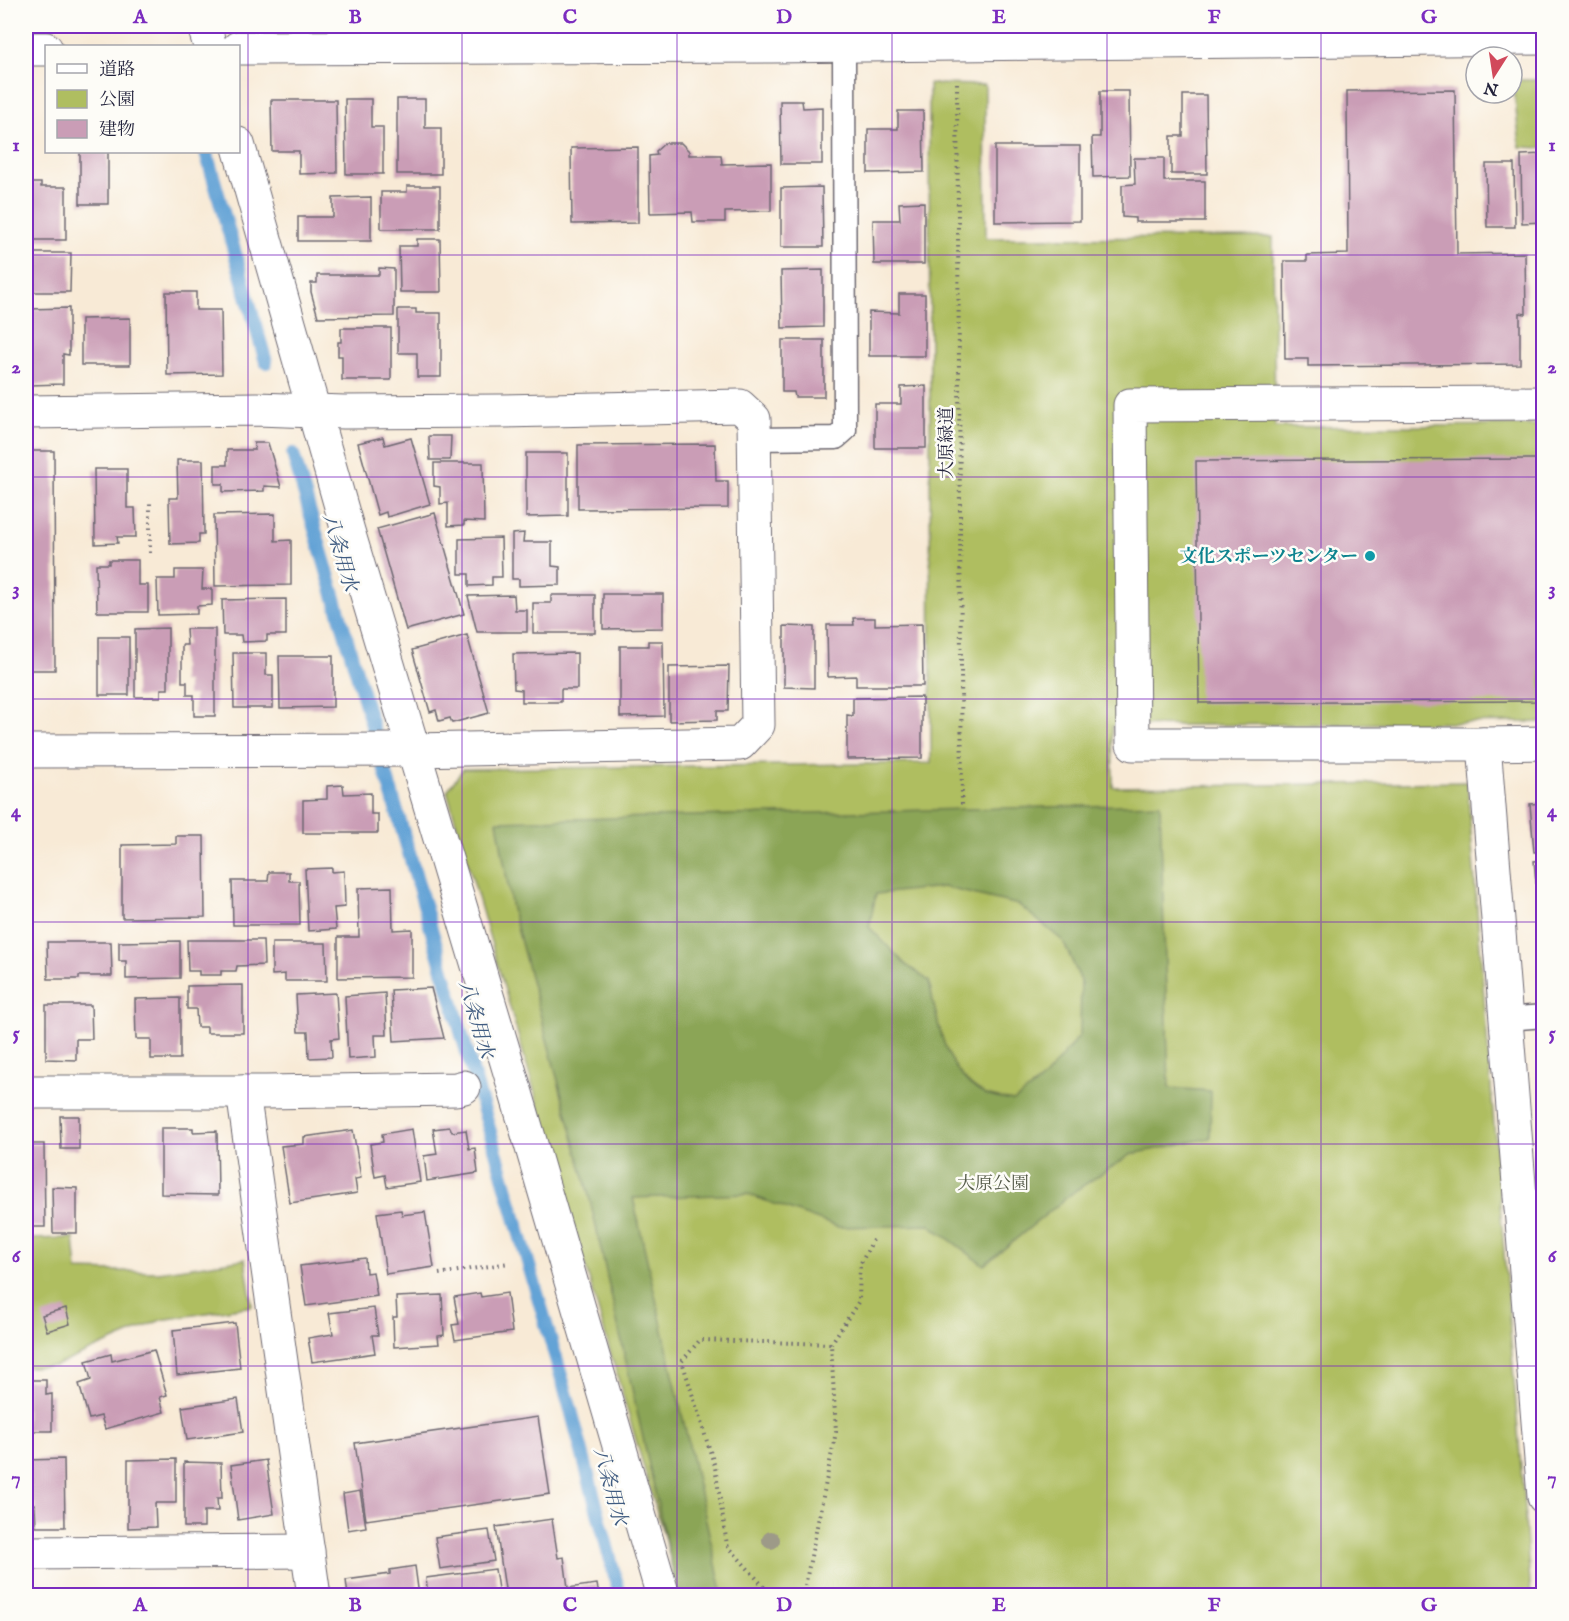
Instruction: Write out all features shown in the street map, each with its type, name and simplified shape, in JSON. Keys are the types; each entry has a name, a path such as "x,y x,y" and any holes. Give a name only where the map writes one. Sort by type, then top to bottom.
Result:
{"street":[{"path":"204,26 210,45"},
{"path":"240,48 771,36 844,45 1544,38"},
{"path":"26,49 45,49"},
{"path":"240,151 313,411 392,750 515,1087 663,1596"},
{"path":"1544,404 1130,405 1133,744 1544,743"},
{"path":"26,412 257,409 344,412 491,411 740,406 754,419 758,725 740,744 392,750 26,751"},
{"path":"1484,744 1506,1019 1532,1207 1544,1497"},
{"path":"26,1092 243,1092 464,1087"},
{"path":"243,1092 314,1596"},
{"path":"26,1552 308,1551"}],"lane":[{"path":"754,439 836,438 845,430 844,45"},
{"path":"1506,1019 1544,1016"}],"path":[{"name":"大原緑道","path":"957,77 962,808"},
{"path":"150,499 150,553"},
{"path":"803,1596 836,1432 831,1344 859,1301 860,1265 875,1236"},
{"path":"439,1274 509,1263"},
{"path":"772,1596 727,1545 715,1467 682,1360 700,1340 831,1344"}],"green space":[{"path":"1524,80 1543,80 1543,148 1520,147 1516,105 1524,105"},
{"name":"大原公園","path":"929,84 985,85 986,238 1273,237 1275,427 1543,425 1543,722 1112,726 1113,787 1467,782 1531,1595 681,1595 447,791 463,769 931,763"},
{"path":"1160,804 1169,1088 1211,1091 1210,1138 1132,1154 1076,1190 984,1265 930,1225 838,1227 747,1194 633,1198 723,1595 678,1595 590,1200 512,909 497,821","holes":["943,887 1019,905 1063,941 1081,981 1080,1035 1042,1080 1014,1101 982,1093 969,1084 959,1072 944,1044 929,981 905,964 869,927 876,894"]},
{"path":"74,1238 77,1270 158,1272 245,1259 252,1306 161,1320 55,1366 26,1367 26,1239"}],"building":[{"path":"1455,90 1457,254 1525,253 1526,314 1520,313 1520,364 1308,366 1308,359 1285,359 1284,261 1307,261 1307,255 1348,254 1347,91"},
{"path":"1100,91 1129,91 1130,176 1093,177 1092,137 1100,137"},
{"path":"1183,95 1206,95 1207,174 1171,174 1171,136 1183,136"},
{"path":"345,99 371,99 371,127 383,127 383,174 346,174"},
{"path":"397,99 425,99 425,128 441,128 441,174 397,174"},
{"path":"271,100 336,100 337,173 299,174 299,151 272,151"},
{"path":"780,101 802,101 803,108 822,107 822,164 781,164"},
{"path":"898,111 923,111 924,172 868,173 868,129 898,129"},
{"path":"665,143 681,143 689,151 689,155 721,155 722,164 771,163 771,211 725,212 725,222 693,222 692,212 650,213 649,156 657,155 656,151"},
{"path":"995,146 1080,146 1080,221 995,222"},
{"path":"638,147 638,223 572,224 571,148"},
{"path":"80,153 108,153 108,204 80,204"},
{"path":"1544,154 1544,222 1522,223 1521,155"},
{"path":"1134,158 1164,158 1164,181 1205,181 1205,222 1135,222 1135,218 1122,217 1122,185 1135,184"},
{"path":"1486,164 1514,164 1515,227 1487,227"},
{"path":"26,183 41,183 41,187 66,187 66,240 26,240"},
{"path":"407,186 440,186 440,229 381,229 381,192 407,192"},
{"path":"822,187 823,247 781,247 781,188"},
{"path":"371,197 371,241 298,241 298,217 333,217 333,198"},
{"path":"924,202 924,264 874,264 873,220 900,220 899,203"},
{"path":"417,239 440,239 441,292 400,292 399,246 417,246"},
{"path":"31,253 71,253 70,292 26,292 26,265 32,265"},
{"path":"379,268 394,269 394,316 318,317 311,292 311,283 317,283 317,275 379,275"},
{"path":"823,270 823,327 782,328 781,271"},
{"path":"166,292 196,292 196,310 221,310 222,374 167,375"},
{"path":"899,294 925,294 925,356 869,356 869,312 899,313"},
{"path":"69,308 69,355 63,354 63,384 29,385 28,309"},
{"path":"398,309 416,309 416,313 441,313 441,377 417,377 417,353 398,353"},
{"path":"130,318 130,365 81,365 81,319"},
{"path":"341,328 391,328 391,380 342,380 342,356 338,356"},
{"path":"782,340 824,340 824,397 795,397 794,392 782,392"},
{"path":"926,386 926,448 875,448 875,404 901,404 901,387"},
{"path":"429,436 451,436 450,460 430,460"},
{"path":"383,437 385,445 411,438 430,504 387,517 386,512 378,515 358,443"},
{"path":"254,443 268,443 281,487 264,486 264,491 223,492 223,484 215,484 215,465 227,465 227,450 255,450"},
{"path":"715,444 716,481 728,481 728,508 578,509 578,445"},
{"path":"26,451 54,451 55,670 26,670"},
{"path":"526,453 568,453 568,516 526,517"},
{"name":"文化スポーツセンター","path":"1538,459 1538,472 1544,472 1544,639 1539,639 1540,701 1199,703 1196,461"},
{"path":"177,460 203,460 204,534 199,534 199,543 170,544 169,498 178,498"},
{"path":"434,463 483,463 484,522 464,521 464,525 448,526 448,503 440,504 440,487 434,486"},
{"path":"94,469 127,469 127,508 135,508 136,537 117,537 118,543 95,544"},
{"path":"435,513 464,614 406,630 377,529"},
{"path":"275,514 275,541 291,540 291,585 215,586 214,515"},
{"path":"524,533 523,542 552,542 552,566 560,567 560,585 519,586 519,579 512,579 512,534"},
{"path":"501,538 502,577 492,577 492,585 469,586 469,574 459,574 459,539"},
{"path":"109,560 138,560 138,585 148,585 148,612 97,612 96,564 109,564"},
{"path":"175,570 203,570 202,589 212,589 212,605 197,606 197,614 158,615 157,579 175,579"},
{"path":"603,594 663,594 663,628 603,629"},
{"path":"514,595 515,610 527,610 527,632 477,632 468,596"},
{"path":"551,595 595,595 595,633 533,633 533,603 551,603"},
{"path":"286,599 286,635 267,635 267,641 242,642 241,635 223,635 222,600"},
{"path":"853,618 875,618 875,625 922,624 923,686 856,686 856,676 828,677 827,625 854,625"},
{"path":"784,626 814,627 814,688 784,687"},
{"path":"168,628 168,689 161,689 161,697 135,697 135,629"},
{"path":"186,629 215,629 215,716 194,716 194,695 187,695 187,682 182,682 182,645 187,645"},
{"path":"467,635 489,713 452,723 450,718 439,721 436,710 430,712 412,650"},
{"path":"99,637 129,637 129,695 99,695"},
{"path":"648,641 663,641 664,716 620,717 620,646 648,646"},
{"path":"233,653 266,653 266,675 273,675 273,708 234,708"},
{"path":"577,653 577,689 561,689 561,702 522,702 522,690 514,689 513,654"},
{"path":"279,656 333,656 333,707 280,708"},
{"path":"729,666 728,711 717,711 717,720 669,721 669,667"},
{"path":"922,697 922,758 847,759 847,715 853,716 853,698"},
{"path":"343,785 344,794 371,793 371,814 378,814 378,833 303,833 303,800 327,799 327,786"},
{"path":"1544,803 1544,852 1534,852 1530,804"},
{"path":"176,836 204,836 205,917 122,918 122,845 176,844"},
{"path":"1544,860 1544,946 1542,946 1534,861"},
{"path":"332,868 332,872 344,871 345,907 334,908 336,929 308,931 305,869"},
{"path":"269,872 289,872 289,881 299,881 300,925 233,925 232,881 268,881"},
{"path":"392,887 393,930 412,929 412,977 338,978 338,937 359,937 358,888"},
{"path":"187,940 263,940 264,965 237,966 236,971 221,971 221,975 199,975 199,971 188,971"},
{"path":"180,941 180,978 126,979 126,961 119,961 119,942"},
{"path":"47,942 111,942 112,976 48,979"},
{"path":"272,943 326,943 327,981 285,981 285,974 272,975"},
{"path":"243,985 243,1033 207,1033 207,1027 197,1027 196,1009 187,1009 187,986"},
{"path":"431,988 444,1038 394,1041 391,990"},
{"path":"336,993 339,1038 331,1039 332,1057 309,1058 308,1032 298,1032 296,995"},
{"path":"385,993 387,1035 375,1035 376,1057 348,1059 345,996"},
{"path":"180,998 180,1059 151,1059 151,1039 136,1039 135,999"},
{"path":"46,1005 91,1005 92,1039 76,1039 76,1060 46,1059"},
{"path":"60,1116 79,1116 79,1149 61,1149"},
{"path":"450,1127 452,1132 466,1130 469,1149 475,1148 478,1173 427,1181 424,1156 437,1154 433,1129"},
{"path":"161,1128 193,1128 193,1132 217,1131 218,1195 161,1194"},
{"path":"412,1129 420,1182 387,1187 385,1175 375,1177 370,1144 383,1142 382,1134"},
{"path":"353,1130 361,1178 355,1179 357,1193 290,1203 281,1146 304,1144 304,1137"},
{"path":"26,1144 44,1144 45,1227 26,1227"},
{"path":"52,1187 77,1188 77,1233 53,1233"},
{"path":"401,1210 402,1215 425,1212 434,1267 386,1274 377,1213"},
{"path":"365,1258 366,1273 373,1272 377,1296 306,1306 300,1266"},
{"path":"480,1293 481,1297 507,1293 512,1332 455,1340 452,1325 459,1324 454,1297"},
{"path":"442,1295 444,1335 438,1336 439,1344 394,1347 393,1317 397,1317 396,1297"},
{"path":"66,1308 70,1324 47,1331 42,1315"},
{"path":"374,1308 378,1335 372,1335 375,1353 312,1362 308,1338 333,1334 329,1313"},
{"path":"235,1323 240,1368 177,1375 173,1330"},
{"path":"154,1350 167,1395 160,1397 164,1412 105,1429 101,1416 89,1419 79,1384 91,1380 86,1361 111,1354 112,1361"},
{"path":"26,1380 46,1380 46,1395 52,1394 52,1431 26,1431"},
{"path":"238,1399 243,1432 187,1440 182,1407"},
{"path":"538,1417 550,1494 366,1520 355,1443"},
{"path":"64,1459 65,1527 36,1527 35,1504 26,1504 26,1460"},
{"path":"176,1459 176,1503 155,1503 156,1527 128,1528 128,1460"},
{"path":"266,1460 274,1514 238,1520 231,1465"},
{"path":"184,1462 221,1463 222,1498 217,1498 218,1511 204,1511 204,1527 184,1527"},
{"path":"360,1491 366,1527 348,1530 343,1494"},
{"path":"552,1519 558,1558 564,1557 568,1588 597,1584 599,1596 506,1596 496,1527"},
{"path":"489,1530 494,1561 440,1569 435,1537"},
{"path":"415,1566 419,1596 348,1596 346,1580 390,1574 390,1570"},
{"path":"495,1569 499,1596 428,1596 426,1578"}],"waterway":[{"name":"八条用水","path":"206,153 266,362"},
{"name":"八条用水","path":"293,454 571,1410 620,1596"}],"place":[{"name":"文化スポーツセンター","path":"1370,556"}]}
